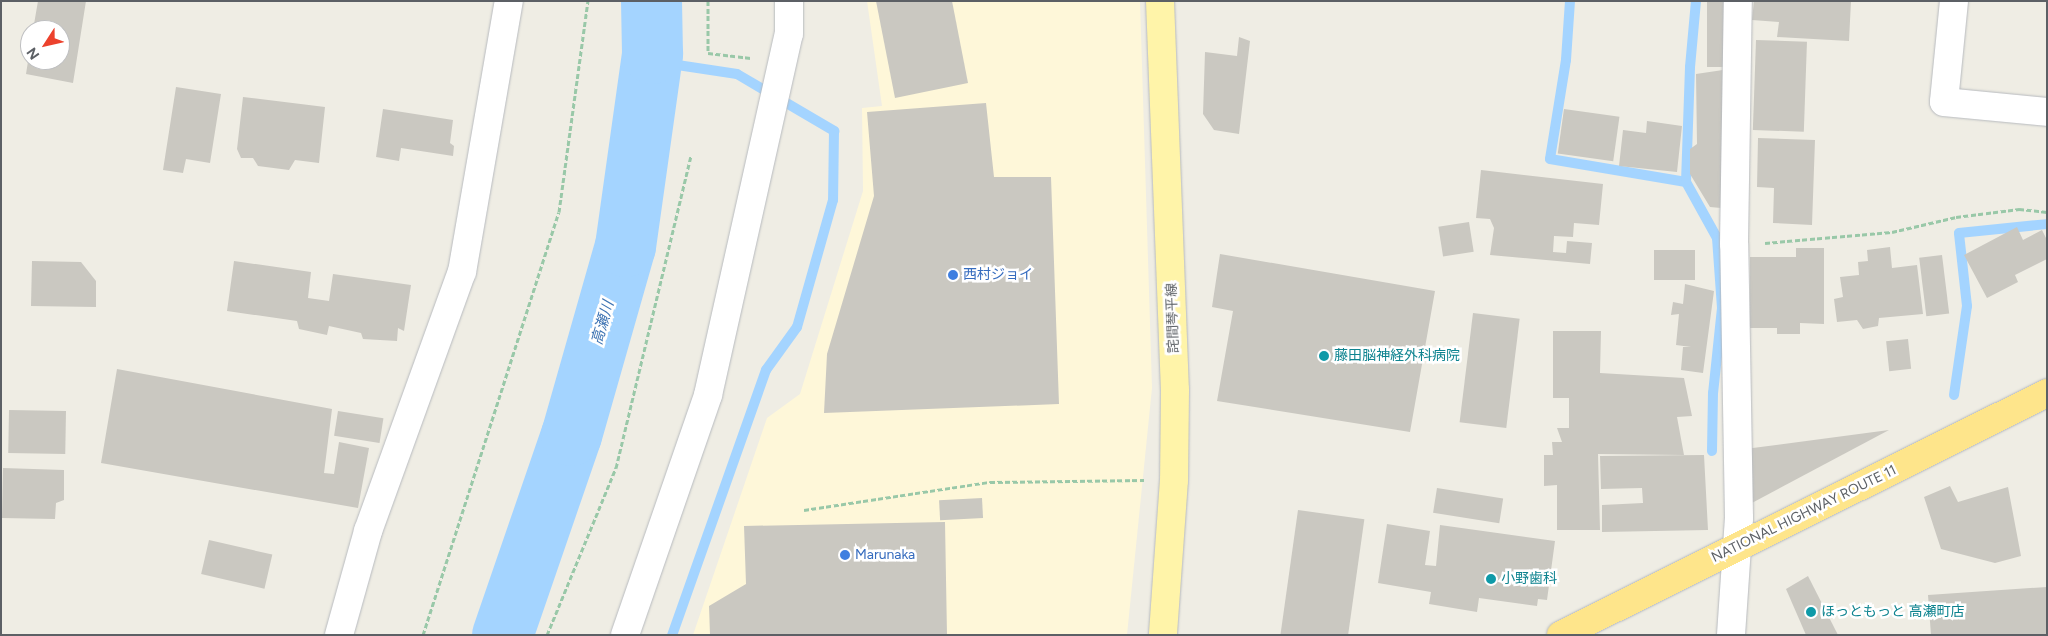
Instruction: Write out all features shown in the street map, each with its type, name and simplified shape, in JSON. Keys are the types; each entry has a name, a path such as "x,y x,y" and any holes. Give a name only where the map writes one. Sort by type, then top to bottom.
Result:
{"highway":[{"name":"NATIONAL HIGHWAY ROUTE 11","path":"1561,635 2047,393"}],"main road":[{"name":"詫間琴平線","path":"1160,1 1176,390 1174,480 1163,635"}],"street":[{"path":"339,635 368,531 462,272 509,1"},
{"path":"624,635 708,395 789,34 789,1"},
{"path":"1731,635 1735,548 1739,518 1734,244 1738,1"},
{"path":"1954,1 1944,102 2047,112"}],"path":[{"path":"423,635 558,212 588,1"},
{"path":"708,1 708,53 783,62"},
{"path":"547,635 616,468 690,155"},
{"path":"1734,244 1808,241 1892,232 1956,217 2019,209 2047,212"},
{"path":"804,510 990,482 1174,480"}],"shaded area":[{"path":"867,1 1140,1 1152,388 1127,635 693,635 767,418 800,394 863,191 862,108 882,106"}],"building":[{"path":"38,1 86,1 73,83 26,74 27,70 70,70 70,20 35,20"},
{"path":"876,1 952,1 968,83 895,98"},
{"path":"1707,1 1724,1 1724,67 1707,67"},
{"path":"1754,1 1851,1 1849,41 1777,37 1779,22 1752,20"},
{"path":"1239,37 1250,41 1239,134 1214,130 1203,114 1205,52 1237,56"},
{"path":"1756,40 1807,42 1804,132 1753,130"},
{"path":"1723,70 1721,208 1710,207 1690,174 1690,149 1697,144 1696,74"},
{"path":"176,87 221,94 210,163 186,159 183,173 163,170"},
{"path":"243,97 325,107 319,163 295,160 289,170 258,166 253,158 241,158 237,149"},
{"name":"西村ジョイ","path":"986,103 994,177 1051,177 1059,404 824,413 827,354 874,196 867,112"},
{"path":"383,109 453,120 450,143 454,146 453,156 401,148 399,161 376,157"},
{"path":"1564,109 1619,117 1613,161 1558,154"},
{"path":"1647,121 1682,126 1677,172 1619,166 1623,130 1646,133"},
{"path":"1758,138 1815,140 1812,225 1773,223 1774,188 1757,187"},
{"path":"1481,170 1603,184 1599,225 1574,223 1573,237 1554,236 1553,252 1566,253 1567,241 1592,243 1590,264 1490,255 1494,228 1490,219 1476,218"},
{"path":"1469,222 1474,252 1443,256 1438,227"},
{"path":"2017,227 2023,240 2042,230 2047,240 2047,259 2015,275 2018,282 1987,298 1964,255"},
{"path":"1890,247 1892,268 1917,265 1923,314 1879,318 1878,326 1863,329 1857,320 1837,322 1834,299 1843,297 1840,277 1859,275 1858,262 1868,261 1867,250"},
{"path":"1796,248 1824,248 1824,324 1800,323 1800,334 1777,334 1777,328 1750,328 1750,257 1796,257"},
{"path":"1654,250 1695,250 1695,280 1654,280"},
{"name":"藤田脳神経外科病院","path":"1220,254 1435,291 1410,432 1217,401 1233,311 1212,307"},
{"path":"1942,255 1949,314 1926,316 1919,258"},
{"path":"32,261 81,262 96,281 96,307 31,306"},
{"path":"234,261 311,272 308,298 329,301 333,274 411,285 404,331 398,328 397,341 363,339 361,333 329,326 327,335 299,329 297,321 227,311"},
{"path":"1685,284 1714,291 1703,373 1681,370 1683,347 1691,347 1676,345 1679,314 1671,315 1673,302 1683,304"},
{"path":"1473,313 1520,319 1506,428 1460,422"},
{"path":"1553,331 1601,331 1600,373 1684,378 1692,416 1677,417 1684,455 1598,454 1600,530 1557,530 1557,485 1544,486 1544,455 1553,455 1552,442 1562,442 1557,428 1569,428 1569,398 1553,398"},
{"path":"1908,339 1911,369 1889,371 1886,341"},
{"path":"117,369 332,409 324,473 334,474 339,442 369,448 358,508 101,463"},
{"path":"9,410 66,411 65,454 8,453"},
{"path":"338,411 383,418 380,443 334,436"},
{"path":"1889,430 1750,504 1745,449"},
{"path":"1704,455 1708,530 1602,532 1602,505 1643,503 1642,488 1601,489 1600,456"},
{"path":"3,468 64,470 64,500 56,503 55,519 2,518"},
{"path":"1950,486 1958,502 2008,487 2021,556 1995,563 1941,549 1924,497"},
{"path":"1437,488 1503,498 1499,523 1433,513"},
{"path":"982,498 983,518 940,520 939,500"},
{"path":"1298,510 1364,519 1348,635 1280,635"},
{"name":"Marunaka","path":"945,522 947,635 710,635 709,606 746,584 744,526"},
{"name":"小野歯科","path":"1387,524 1430,531 1425,565 1436,566 1440,525 1555,541 1547,600 1538,599 1537,606 1479,598 1477,612 1429,604 1431,592 1378,583"},
{"path":"209,540 272,555 264,589 201,574"},
{"name":"ほっともっと 高瀬町店","path":"1808,576 1838,635 1806,635 1786,589"},
{"path":"2047,587 2047,635 1931,635 1928,595"}],"waterway":[{"name":"高瀬川","path":"502,635 571,435 625,246 652,53 651,1"},
{"path":"1570,1 1566,60 1550,159 1686,182 1717,238 1722,308 1713,393 1712,451"},
{"path":"1686,182 1690,67 1696,1"},
{"path":"651,61 737,74 834,131 833,200 797,327 766,370 672,635"},
{"path":"1954,395 1967,306 1959,233 2047,224"}],"place":[{"name":"西村ジョイ","path":"953,275"},
{"name":"藤田脳神経外科病院","path":"1324,356"},
{"name":"Marunaka","path":"845,555"},
{"name":"小野歯科","path":"1491,579"},
{"name":"ほっともっと 高瀬町店","path":"1811,612"}]}
